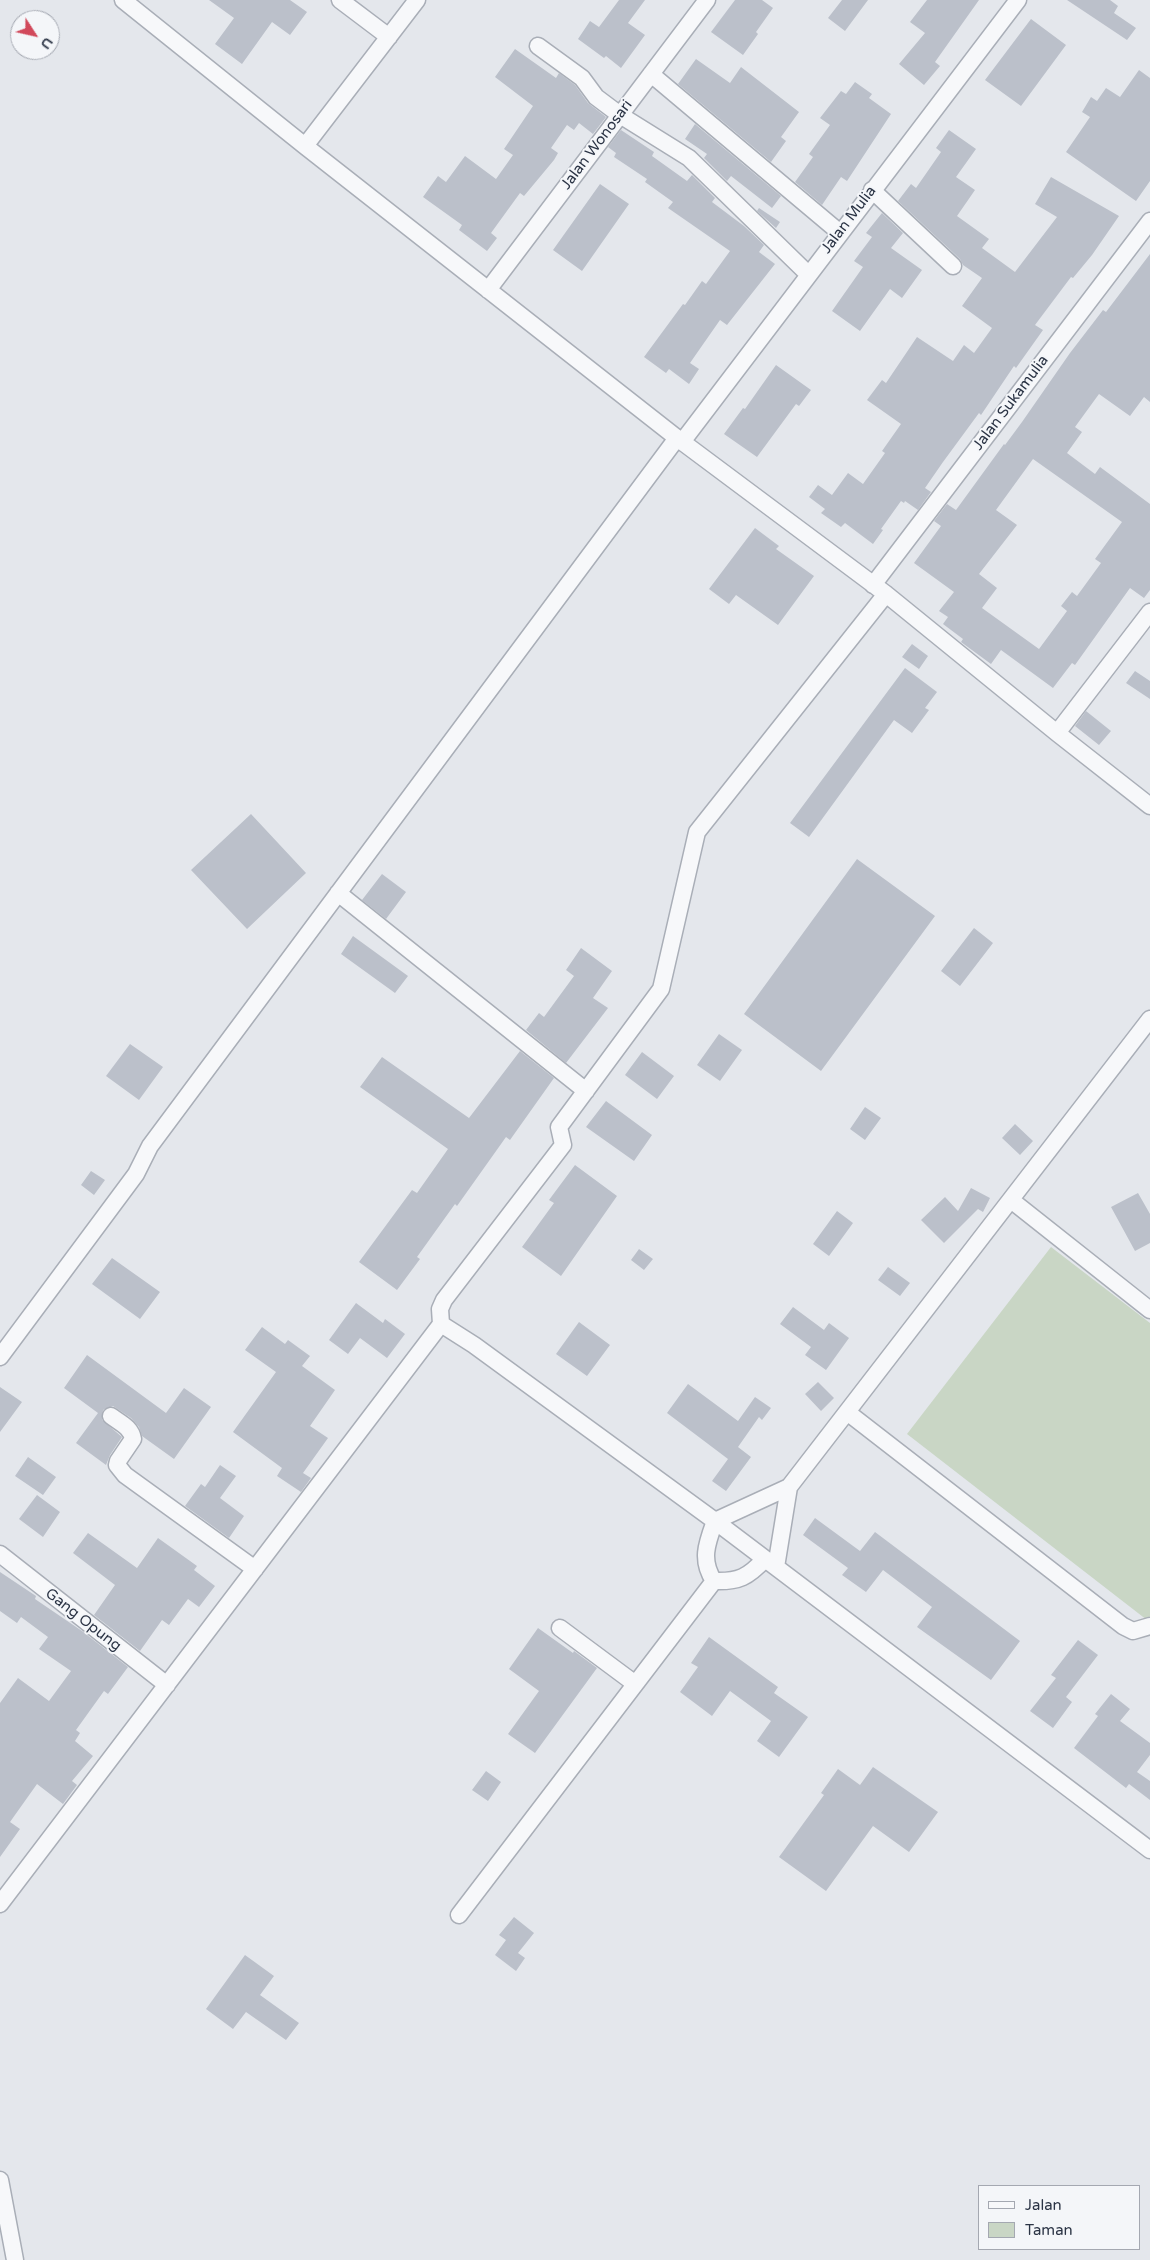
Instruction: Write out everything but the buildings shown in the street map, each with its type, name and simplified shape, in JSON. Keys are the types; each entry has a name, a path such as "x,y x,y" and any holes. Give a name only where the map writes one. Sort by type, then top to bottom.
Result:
{"street":[{"path":"123,0 305,146 679,440 879,590 1056,733 1150,806"},
{"path":"340,0 389,38"},
{"path":"305,146 417,0"},
{"name":"Jalan Wonosari","path":"488,290 707,0"},
{"name":"Jalan Mulia","path":"0,1357 136,1174 150,1146 338,894 679,440 1018,0"},
{"path":"538,46 582,78 596,97 620,115 689,158 808,274"},
{"path":"651,74 839,232"},
{"path":"872,190 953,266"},
{"name":"Jalan Sukamulia","path":"441,1324 440,1309 444,1300 563,1145 559,1127 661,990 697,832 879,590 1150,221"},
{"path":"1056,733 1150,612"},
{"path":"338,894 586,1091"},
{"path":"771,1563 789,1487 1150,1019"},
{"path":"1011,1200 1150,1310"},
{"path":"0,1904 441,1324 474,1345 715,1521 1150,1850"},
{"path":"847,1412 1122,1626 1133,1631 1150,1626"},
{"path":"111,1416 129,1429 132,1434 133,1439 118,1461 118,1465 125,1475 255,1569"},
{"path":"714,1581 708,1572 706,1546 715,1521 789,1487"},
{"name":"Gang Opung","path":"0,1554 166,1685"},
{"path":"459,1916 634,1683 714,1581 740,1580 771,1563"},
{"path":"560,1628 634,1683"},
{"path":"0,2180 14,2260"}],"green space":[{"path":"1051,1247 1150,1323 1150,1616 1147,1620 907,1434"}]}
